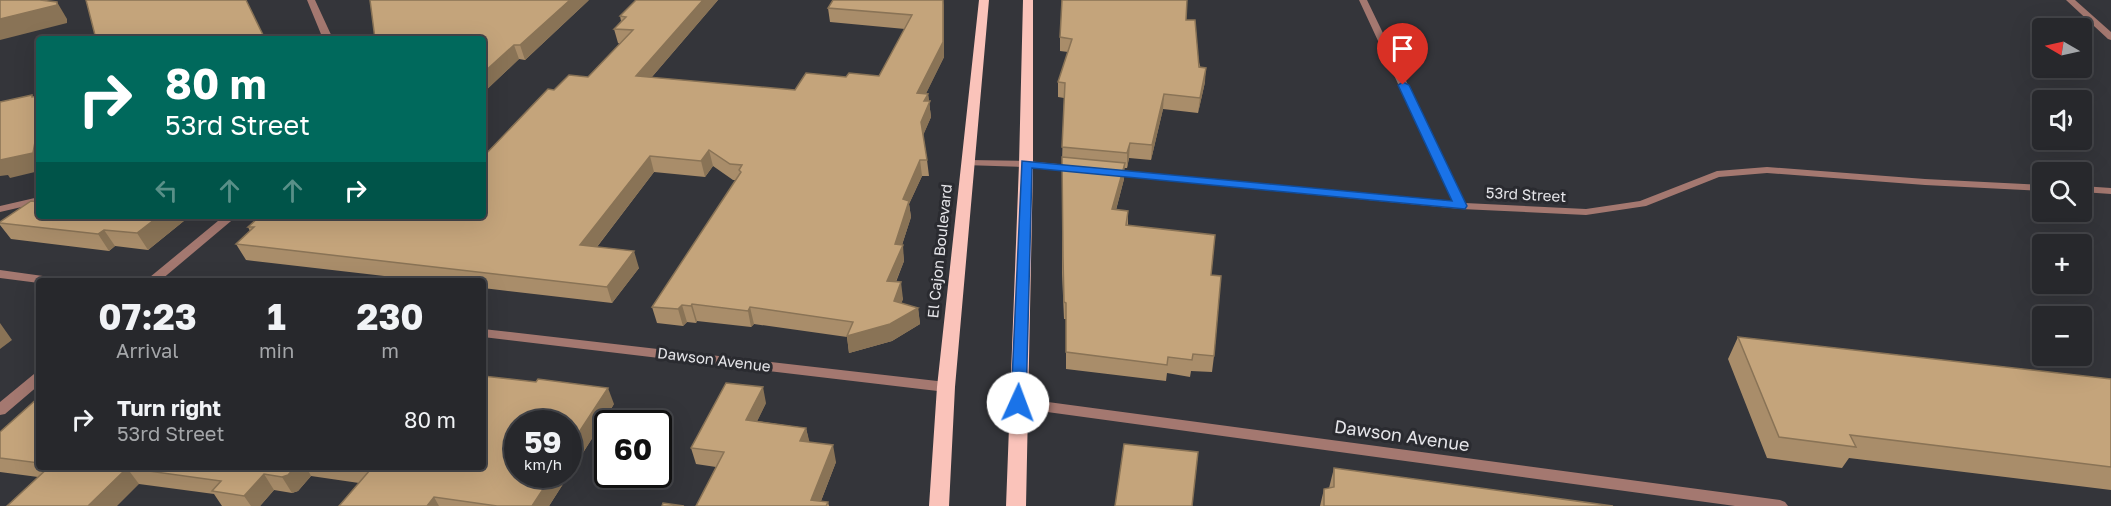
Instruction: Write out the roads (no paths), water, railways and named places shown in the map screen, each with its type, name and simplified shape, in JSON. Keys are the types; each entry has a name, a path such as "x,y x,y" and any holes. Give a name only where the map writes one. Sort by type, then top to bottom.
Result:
{"main road":[{"name":"El Cajon Boulevard","path":"939,506 946,387 984,0"},
{"path":"1016,506 1026,164 1028,0"}],"street":[{"path":"311,0 326,36"},
{"path":"1363,0 1461,206"},
{"path":"2070,0 2111,38"},
{"name":"53rd Street","path":"968,163 1026,164 1461,206 1586,212 1642,204 1717,174 1767,170 2032,187"},
{"path":"2092,190 2111,191"},
{"path":"0,209 36,201"},
{"path":"156,278 227,219"},
{"path":"0,274 36,279"},
{"name":"Dawson Avenue","path":"486,333 946,387"},
{"path":"0,410 36,380"},
{"name":"Dawson Avenue","path":"1018,403 1780,506"}]}
